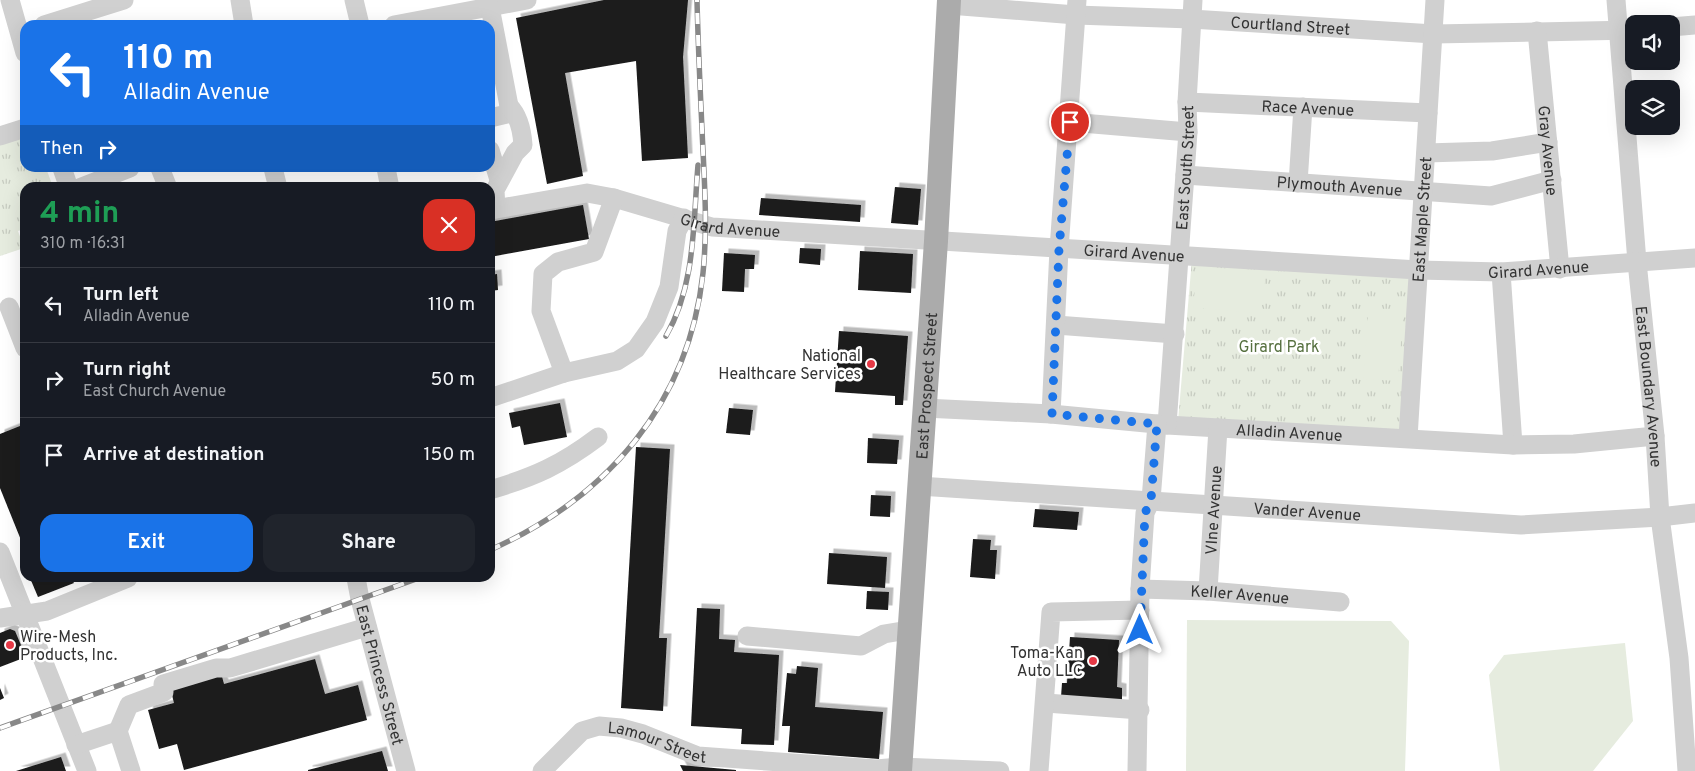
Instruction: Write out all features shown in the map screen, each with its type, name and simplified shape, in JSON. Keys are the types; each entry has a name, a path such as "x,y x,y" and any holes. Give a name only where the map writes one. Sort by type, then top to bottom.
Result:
{"main road":[{"name":"East Prospect Street","path":"900,769 936,241 949,2"}],"street":[{"path":"10,0 20,27"},
{"path":"60,20 123,0"},
{"path":"240,0 243,20"},
{"path":"354,0 359,20"},
{"path":"456,19 490,7 527,0"},
{"name":"East South Street","path":"1137,771 1140,710 1140,590 1145,513 1151,500 1175,334 1188,132 1187,102 1193,0"},
{"name":"East Maple Street","path":"1408,438 1434,34 1434,0"},
{"name":"East Boundary Avenue","path":"1616,0 1625,27"},
{"name":"Courtland Street","path":"949,2 1076,7 1191,19 1434,34 1625,30"},
{"path":"490,7 492,20"},
{"path":"1052,414 1059,249 1070,122 1076,7"},
{"path":"1680,26 1695,25"},
{"name":"Gray Avenue","path":"1537,31 1560,269"},
{"path":"495,33 509,106 507,114 495,117"},
{"name":"East Boundary Avenue","path":"1628,70 1637,262 1655,436 1660,517 1687,658 1687,771"},
{"name":"Race Avenue","path":"1187,102 1428,113"},
{"path":"495,190 499,180 522,145 519,121 516,113 509,106"},
{"path":"1298,182 1303,107"},
{"path":"1070,122 1188,132"},
{"path":"0,136 20,130"},
{"path":"1426,153 1492,151 1548,142"},
{"path":"495,167 499,180"},
{"path":"94,182 120,172"},
{"name":"Plymouth Avenue","path":"1185,175 1491,196 1552,180"},
{"name":"Girard Avenue","path":"495,210 587,193 614,198 712,227 1059,249 1180,254 1418,270 1501,272 1695,258"},
{"path":"564,373 541,311 544,274 558,262 594,252 614,198"},
{"path":"495,396 564,373 617,361 636,349 655,322 669,288 677,231 684,218"},
{"path":"1501,272 1514,445"},
{"path":"11,307 20,333"},
{"path":"1056,325 1175,334"},
{"name":"Alladin Avenue","path":"924,408 1052,414 1218,428 1514,445 1574,444 1655,436"},
{"name":"VIne Avenue","path":"1208,591 1218,428"},
{"path":"495,489 522,481 567,460 598,438"},
{"name":"Vander Avenue","path":"919,486 1521,525 1660,517 1695,513"},
{"path":"0,552 87,771"},
{"path":"0,618 47,611 113,582"},
{"name":"East Princess Street","path":"357,582 367,627 406,771"},
{"name":"Keller Avenue","path":"1140,590 1208,591 1340,602"},
{"path":"1039,771 1052,612 1140,610"},
{"path":"131,771 118,730 129,705 164,692 163,684 216,668 230,668 367,627"},
{"path":"747,636 861,646 884,634 908,630"},
{"path":"1046,702 1140,710"},
{"name":"Lamour Street","path":"542,771 582,731 599,726 621,728 643,734 698,756 876,769 989,771"},
{"path":"76,745 118,730"}],"green space":[{"path":"20,137 20,172 47,172 51,182 20,182 20,230 18,231 20,249 0,256 0,143"},
{"name":"Girard Park","path":"1192,259 1412,274 1401,435 1178,421"},
{"path":"1197,267 1266,270 1261,313 1193,308"},
{"path":"1368,316 1403,316 1398,381 1363,379"},
{"path":"1187,620 1391,621 1409,641 1405,771 1186,771"},
{"path":"1625,643 1633,721 1593,771 1500,771 1489,675 1504,655"}],"building":[{"path":"604,0 688,0 683,57 688,158 642,161 636,61 565,73 583,176 547,184 516,18"},
{"path":"895,187 921,189 918,225 891,223"},
{"path":"761,198 861,205 860,222 759,215"},
{"path":"583,205 589,239 495,256 495,221"},
{"path":"800,248 821,249 820,265 799,263"},
{"path":"860,251 913,254 911,293 858,290"},
{"path":"724,253 755,255 754,269 745,269 744,292 722,291"},
{"path":"495,274 497,274 498,290 495,290"},
{"name":"National Healthcare Services","path":"839,331 908,336 903,405 895,405 895,396 835,392"},
{"path":"560,403 567,437 524,445 520,426 512,428 509,413"},
{"path":"729,408 753,410 750,435 726,433"},
{"path":"20,426 20,538 0,488 0,434"},
{"path":"868,438 899,440 897,464 867,463"},
{"path":"636,447 670,449 659,638 667,638 663,711 621,708"},
{"path":"871,495 891,496 890,517 870,516"},
{"path":"1035,509 1079,512 1077,530 1033,527"},
{"path":"973,539 991,540 990,550 997,550 995,579 970,577"},
{"path":"829,553 887,557 885,588 827,584"},
{"path":"32,582 74,583 38,597"},
{"path":"867,591 889,592 888,610 866,609"},
{"path":"697,608 720,609 719,639 735,640 734,652 779,655 774,745 741,744 742,729 691,726"},
{"name":"Wire-Mesh Products, Inc.","path":"10,629 15,631 26,657 0,667 0,633"},
{"name":"Toma-Kan Auto LLC","path":"1070,637 1119,640 1117,687 1122,688 1122,701 1061,697 1062,683 1067,683"},
{"path":"315,659 325,694 358,685 367,720 184,770 177,744 159,749 148,710 174,703 170,687 221,673 224,684"},
{"path":"797,666 818,668 815,707 883,712 879,759 788,752 790,726 782,726 787,673 796,674"},
{"name":"Wire-Mesh Products, Inc.","path":"0,688 4,698 0,700"},
{"path":"382,751 388,771 308,771 308,770"},
{"path":"61,757 66,771 16,771"},
{"path":"680,765 736,770 736,771 683,771"}],"railway":[{"path":"495,547 532,528 571,503 605,474 635,441 660,404 680,364 695,320 703,273 705,237 697,0"},
{"path":"666,336 676,316 688,274 694,231 698,165"},
{"path":"0,728 408,582"}],"place":[{"name":"National Healthcare Services","path":"871,364"},
{"name":"Wire-Mesh Products, Inc.","path":"10,645"},
{"name":"Toma-Kan Auto LLC","path":"1093,661"}],"route":[{"path":"1070,122 1059,249 1052,414 1157,424 1151,500 1145,513 1140,590 1140,630"}]}
